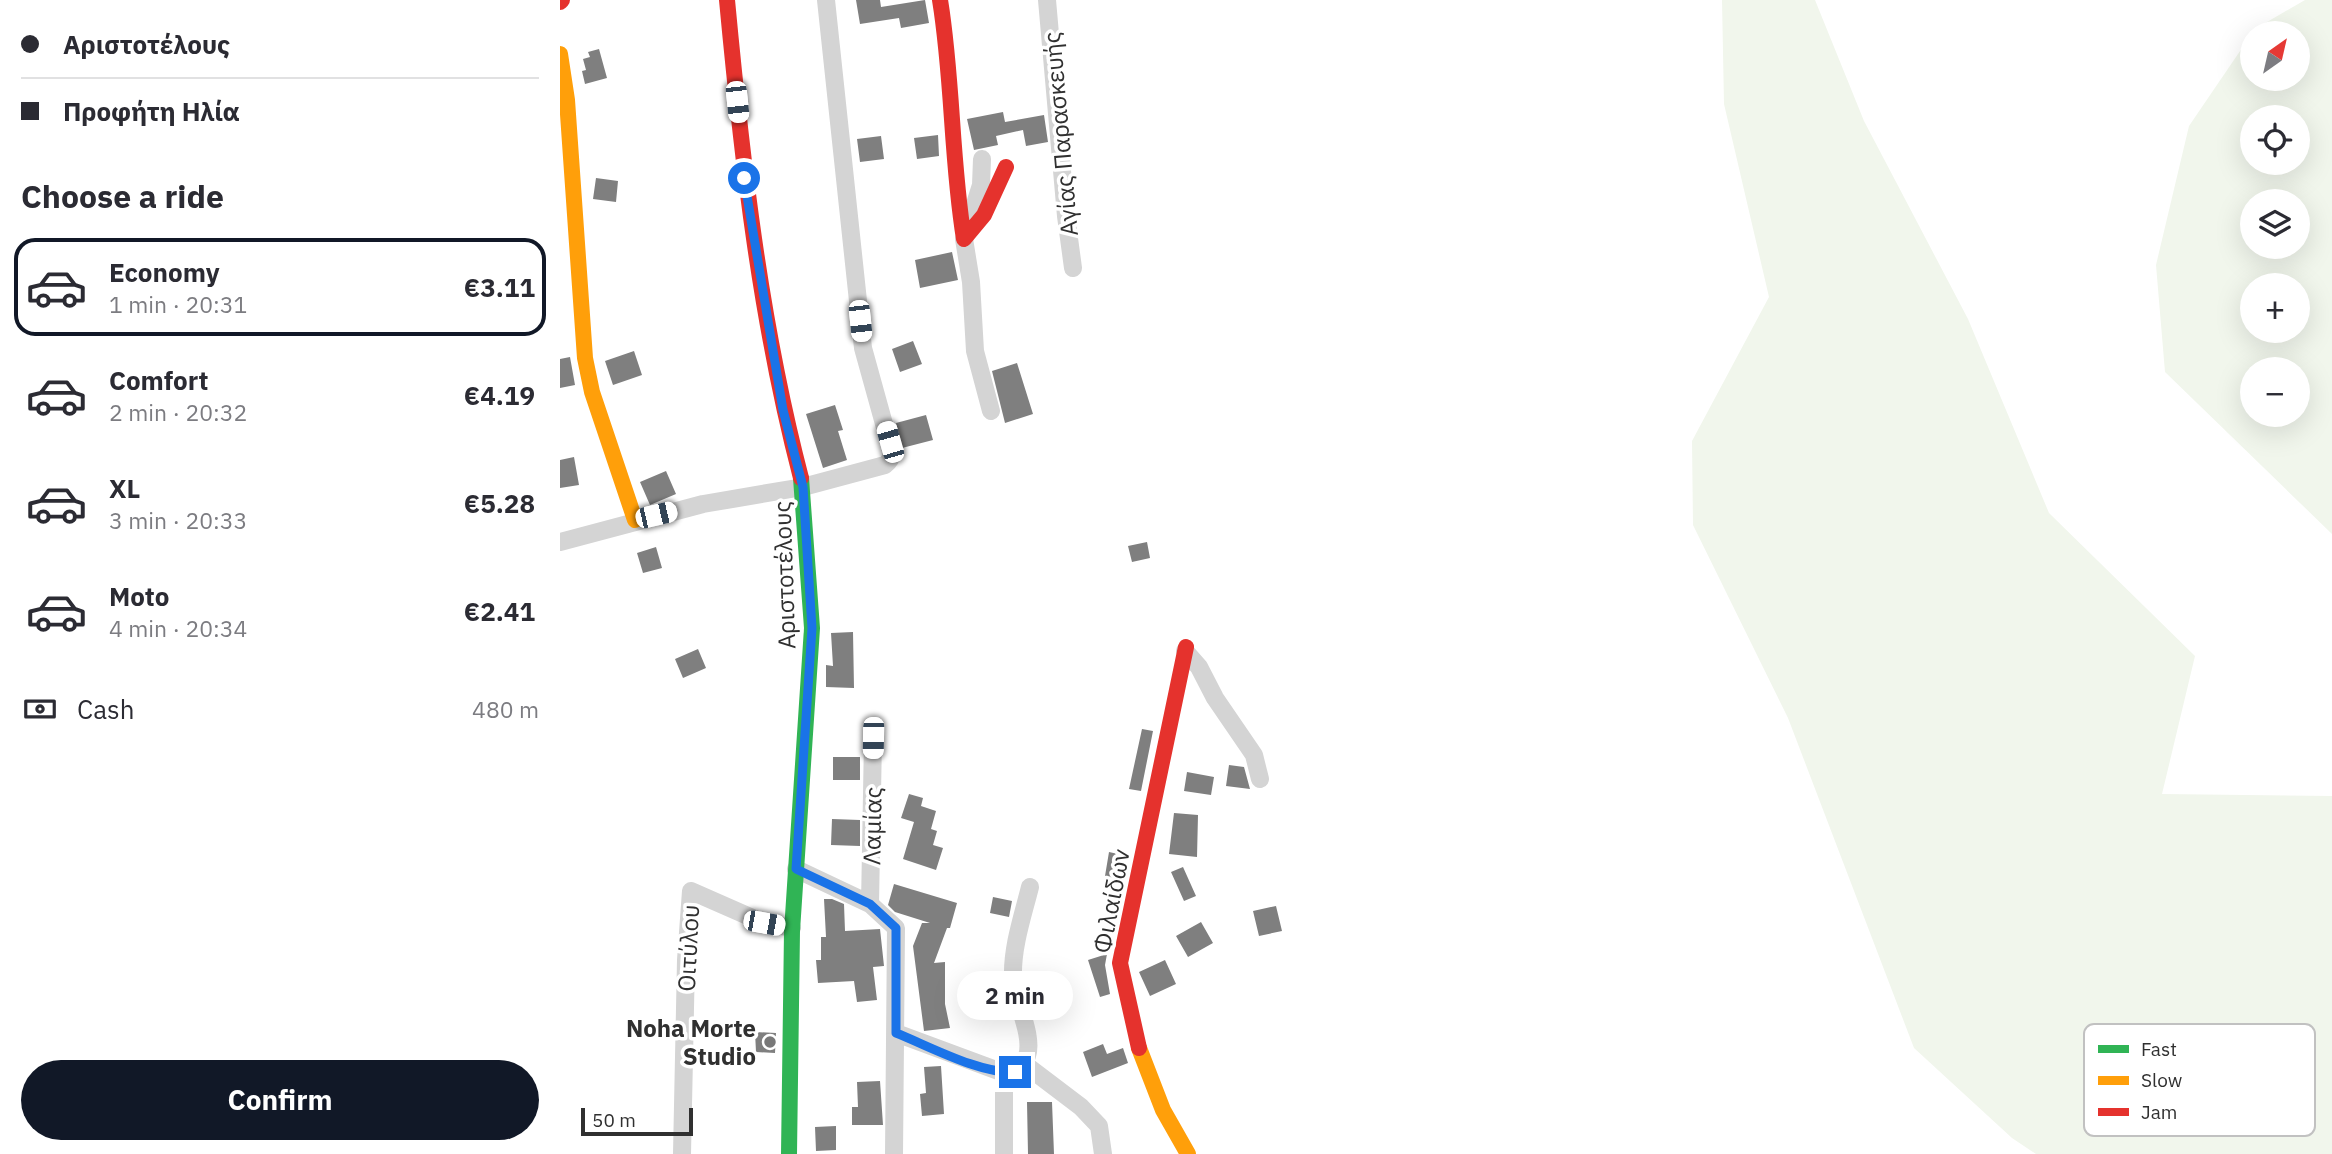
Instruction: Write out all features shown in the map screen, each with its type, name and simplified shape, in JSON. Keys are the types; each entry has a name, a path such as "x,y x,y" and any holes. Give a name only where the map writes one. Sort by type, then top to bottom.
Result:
{"street":[{"name":"Αριστοτέλους","path":"727,0 744,178 783,410 803,487 812,628 792,928 789,1154"},
{"path":"560,542 703,504 803,487 885,465 892,456 863,348 826,0"},
{"path":"940,0 949,64 955,180 971,282 975,351 991,411"},
{"name":"Αγίας Παρασκευής","path":"1047,0 1073,268"},
{"path":"560,54 567,100 585,358 592,391 635,520"},
{"path":"964,239 981,186 982,159"},
{"path":"964,239 975,229 986,212 1006,167"},
{"path":"1186,649 1254,755 1260,779"},
{"name":"Φιλαίδων","path":"1186,649 1120,963 1125,998 1148,1074 1160,1106 1188,1154"},
{"name":"Λαμίας","path":"870,904 873,738"},
{"path":"796,869 870,904 896,928 894,1154"},
{"path":"896,1033 1004,1073 1015,1072 1028,1054 1028,1040 1013,978 1030,887"},
{"name":"Οιτύλου","path":"682,1154 686,960 691,891 764,923 792,928"},
{"path":"1023,1063 1081,1107 1099,1126 1103,1154"},
{"path":"1004,1073 1004,1154"}],"shaded area":[{"path":"1722,0 1815,0 1864,121 1968,319 2049,513 2195,656 2162,794 2332,796 2332,1154 2036,1154 2012,1138 1914,1048 1788,718 1693,525 1692,441 1769,297 1724,104"},
{"path":"2305,0 2332,0 2332,534 2165,372 2156,265 2189,126 2240,51 2240,91 2310,91 2310,21 2269,21"}],"building":[{"path":"856,0 880,0 881,7 925,0 929,23 901,28 899,18 860,24"},
{"path":"599,49 607,78 585,84 582,71 586,70 583,59 590,57 588,52"},
{"path":"1003,112 1005,122 1044,115 1048,142 1026,146 1023,130 996,136 998,145 974,150 967,119"},
{"path":"938,135 939,156 917,159 914,138"},
{"path":"881,136 884,159 860,162 857,139"},
{"path":"596,178 618,181 616,202 593,199"},
{"path":"952,252 958,280 920,288 915,260"},
{"path":"913,341 922,364 900,372 892,349"},
{"path":"634,351 642,375 613,385 605,361"},
{"path":"570,357 575,385 560,388 560,359"},
{"path":"1017,363 1033,414 1005,423 992,371"},
{"path":"835,405 843,430 838,431 847,460 823,468 806,414"},
{"path":"926,415 933,440 902,448 896,423"},
{"path":"574,457 579,485 560,488 560,460"},
{"path":"666,471 676,494 650,505 640,482"},
{"path":"1147,542 1150,558 1132,562 1128,546"},
{"path":"656,547 662,568 643,573 637,553"},
{"path":"853,632 854,688 826,687 826,665 833,666 831,633"},
{"path":"698,649 706,668 683,678 675,659"},
{"path":"1142,729 1153,731 1141,791 1129,789"},
{"path":"833,757 860,757 860,780 833,780"},
{"path":"1229,765 1244,767 1250,789 1226,786"},
{"path":"1187,772 1214,777 1211,795 1184,791"},
{"path":"909,794 923,798 921,806 936,811 931,829 937,831 933,845 943,848 936,870 903,859 914,822 901,818"},
{"path":"1174,813 1198,815 1197,857 1169,854"},
{"path":"832,819 860,820 860,846 831,845"},
{"path":"1109,852 1127,856 1121,885 1104,882"},
{"path":"1183,867 1196,896 1184,901 1171,872"},
{"path":"894,884 957,903 950,928 947,928 934,963 945,962 945,1004 950,1028 924,1031 913,946 922,923 930,923 895,912 888,905"},
{"path":"993,897 1012,901 1009,917 990,913"},
{"path":"824,899 844,904 845,931 880,929 884,966 873,967 877,1000 857,1002 854,981 818,983 816,960 821,960 821,937 826,937"},
{"path":"1276,906 1282,931 1259,936 1253,911"},
{"path":"1201,922 1213,943 1188,957 1176,936"},
{"path":"1107,954 1105,965 1110,994 1100,997 1088,960"},
{"path":"1165,960 1176,984 1150,996 1139,972"},
{"path":"755,1032 776,1033 775,1053 756,1052"},
{"path":"1103,1044 1107,1054 1123,1048 1128,1063 1092,1077 1083,1052"},
{"path":"941,1066 944,1114 922,1116 920,1094 926,1093 924,1067"},
{"path":"880,1081 883,1125 852,1125 852,1107 858,1107 857,1082"},
{"path":"1027,1102 1052,1102 1054,1154 1028,1154"},
{"path":"836,1126 836,1150 816,1151 815,1127"}],"traffic: fast":[{"path":"789,1154 792,931 812,628 801,478"}],"traffic: slow":[{"path":"560,54 567,100 585,358 592,392 635,520"},
{"path":"1139,1048 1163,1110 1188,1154"}],"traffic: jam":[{"path":"727,0 754,240 774,360 801,478"},
{"path":"940,0 964,239 984,215 1006,167"},
{"path":"1139,1048 1120,963 1186,647"}],"place":[{"name":"Noha Morte Studio","path":"770,1042"}],"route":[{"path":"744,178 783,410 803,487 812,628 796,869 870,904 896,928 896,1033 974,1064 1004,1073 1015,1072"}]}
